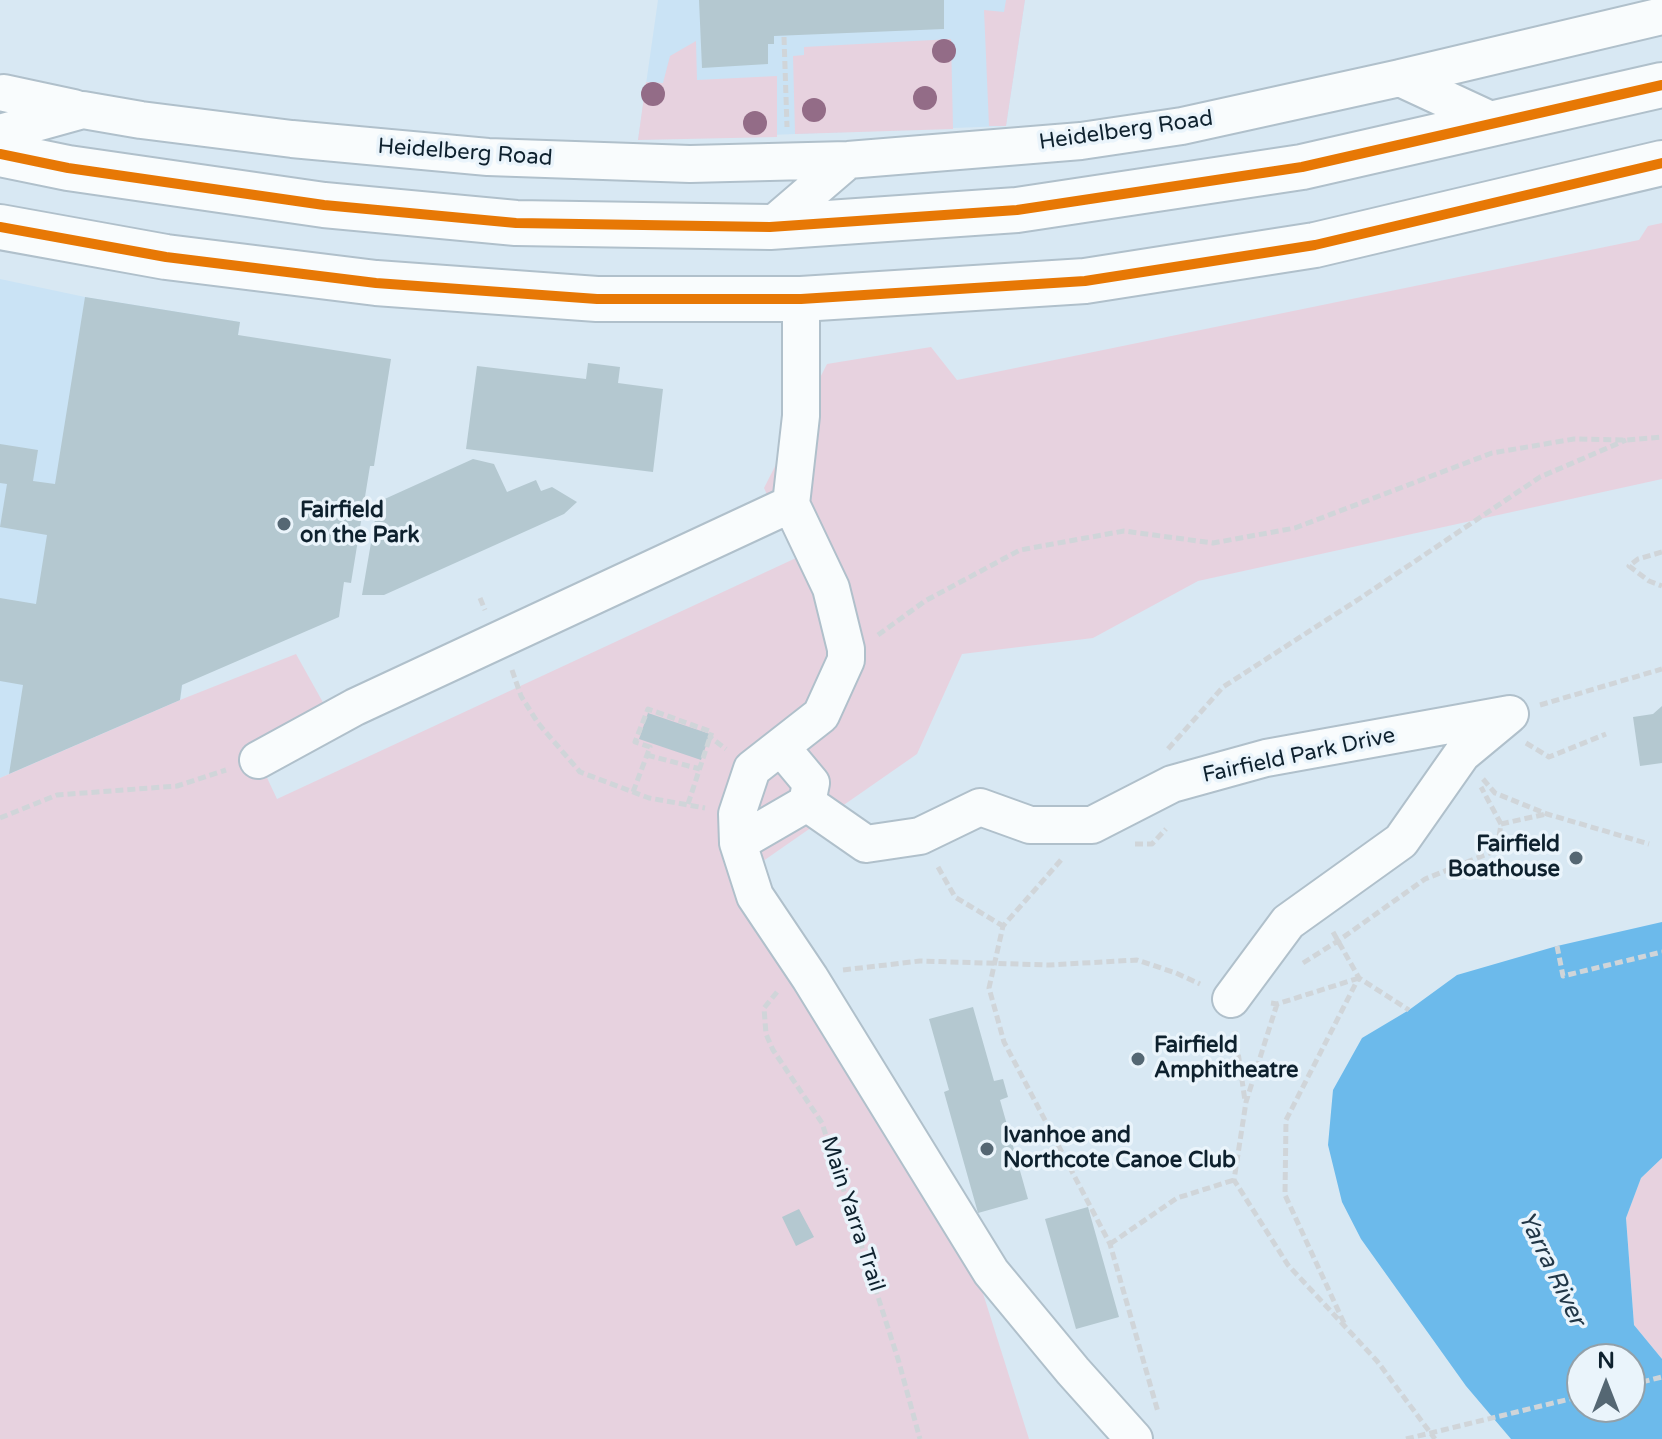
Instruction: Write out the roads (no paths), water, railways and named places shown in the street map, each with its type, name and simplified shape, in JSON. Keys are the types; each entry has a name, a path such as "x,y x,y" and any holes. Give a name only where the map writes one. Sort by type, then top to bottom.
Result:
{"main road":[{"path":"0,154 68,168 340,207 516,223 770,227 1017,210 1302,167 1662,85"},
{"path":"0,227 166,257 376,283 597,299 801,299 1085,281 1315,245 1662,163"}],"lane":[{"name":"Heidelberg Road","path":"4,93 141,120 292,139 488,157 690,164 848,160 1081,141 1182,126 1662,16"},
{"path":"1400,78 1495,122"},
{"name":"Heidelberg Road","path":"0,133 83,110"},
{"path":"770,227 848,160"},
{"path":"801,299 801,416 791,504 831,588 846,660 821,715 752,769 738,829 755,896 825,974 991,1272 1073,1371 1146,1427"},
{"path":"258,760 355,707 791,504"},
{"name":"Fairfield Park Drive","path":"807,803 866,844 920,836 980,807 1030,825 1092,825 1172,784 1266,758 1510,714 1462,754 1401,841 1288,922 1231,999"},
{"path":"738,829 807,803 811,783 781,747"}],"water":[{"name":"Yarra River","path":"1662,922 1662,1158 1641,1178 1626,1218 1634,1325 1662,1359 1662,1439 1511,1439 1466,1386 1361,1239 1342,1202 1328,1145 1333,1090 1362,1038 1409,1010 1457,975 1557,946"}],"place":[{"name":"Fairfield on the Park","path":"284,524"},
{"name":"Fairfield Boathouse","path":"1576,858"},
{"name":"Fairfield Amphitheatre","path":"1138,1059"},
{"name":"Ivanhoe and Northcote Canoe Club","path":"987,1149"}]}
